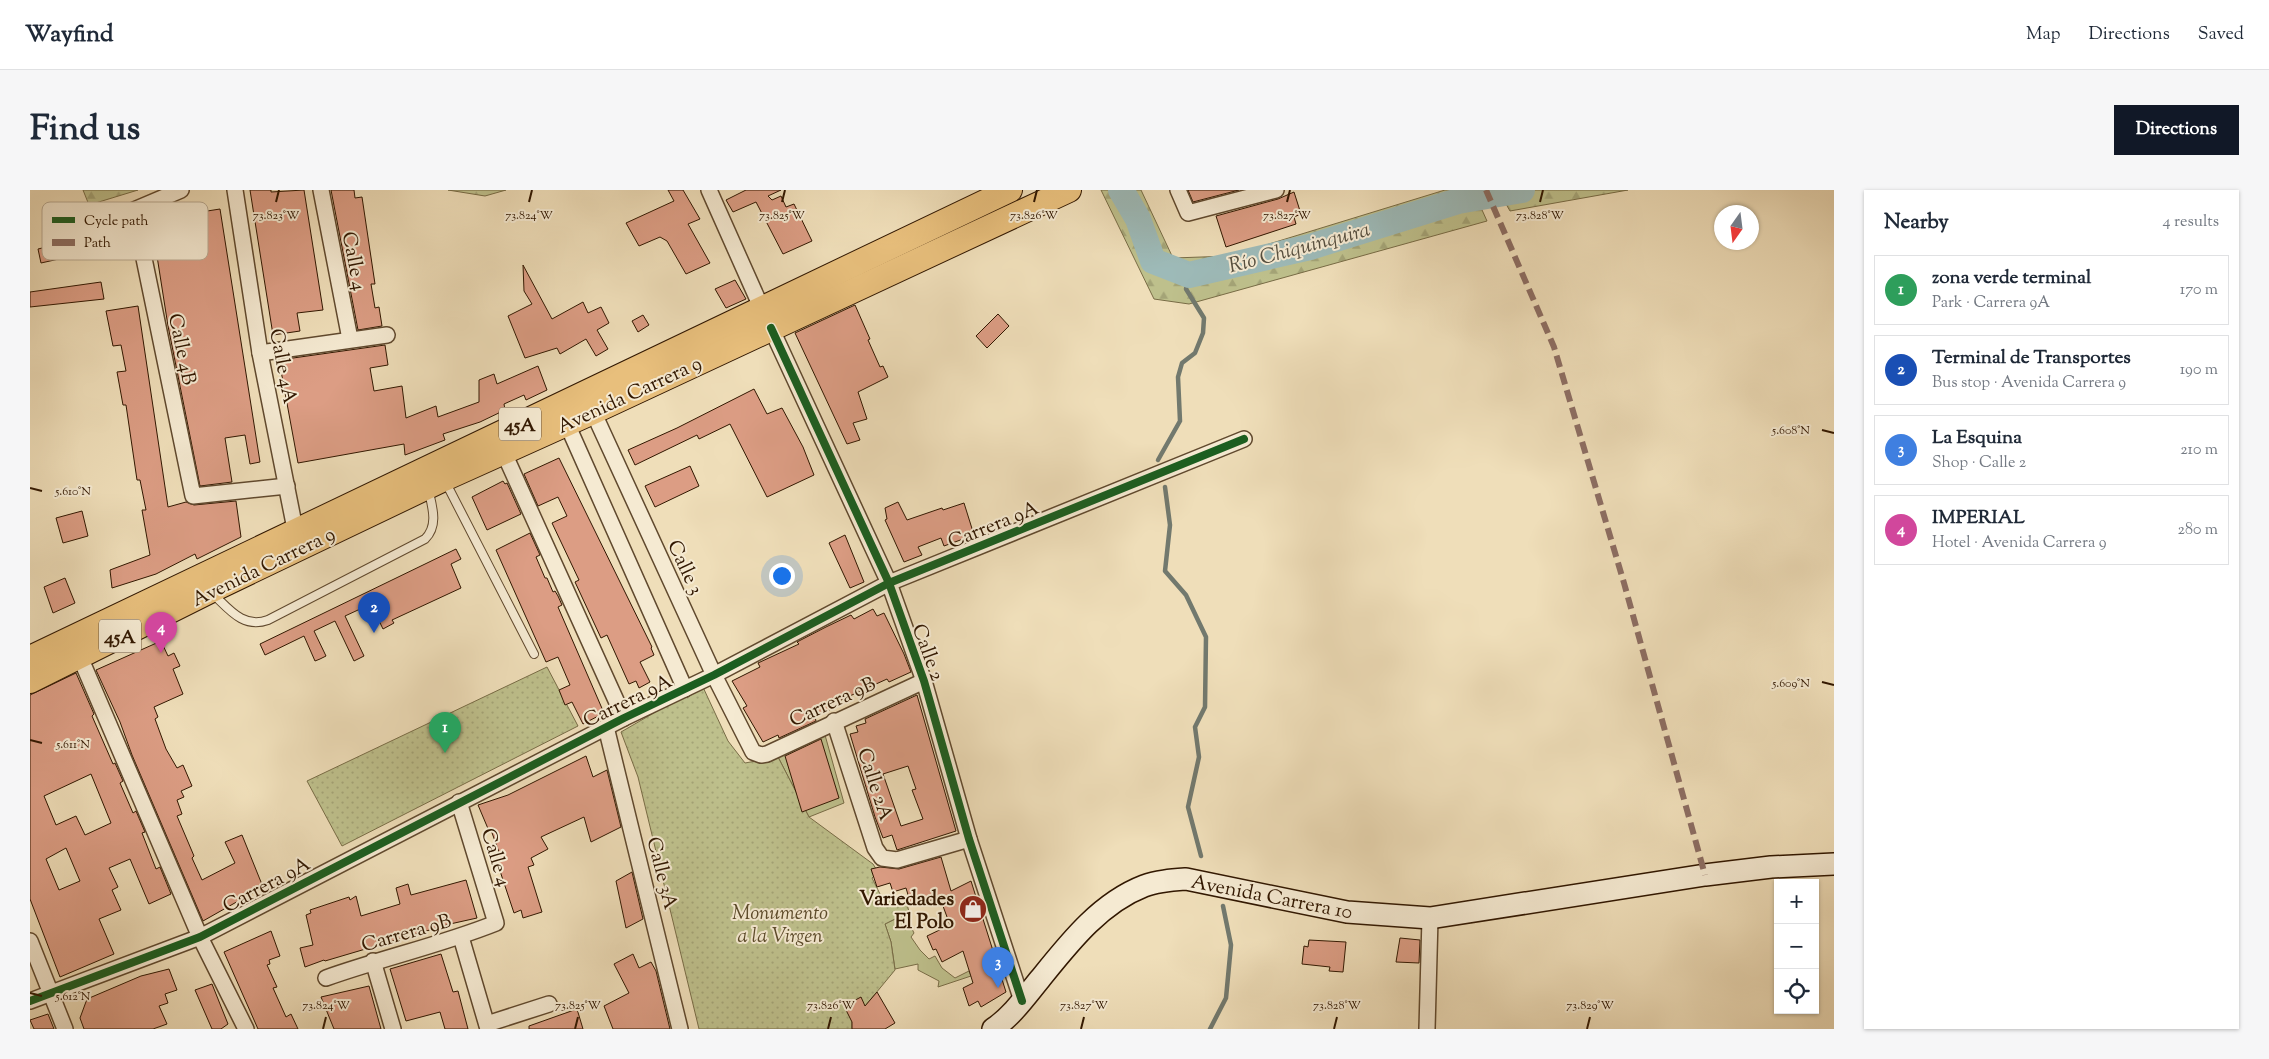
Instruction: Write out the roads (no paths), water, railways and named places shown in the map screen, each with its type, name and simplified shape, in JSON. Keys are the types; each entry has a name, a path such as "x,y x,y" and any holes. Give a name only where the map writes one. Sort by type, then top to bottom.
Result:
{"main road":[{"name":"Avenida Carrera 9","path":"30,658 297,539 766,318 1010,190"},
{"name":"Avenida Carrera 9","path":"766,318 1069,190"},
{"name":"Avenida Carrera 9","path":"432,475 504,453 567,424 589,402"},
{"name":"Avenida Carrera 9","path":"30,681 210,590 297,539"},
{"name":"Avenida Carrera 10","path":"993,1029 1022,1001 1093,918 1126,895 1145,886 1164,881 1186,879 1347,912 1430,918 1705,875 1771,867 1834,864"}],"street":[{"name":"Calle 4B","path":"153,202 181,190"},
{"name":"Calle 4A","path":"235,190 260,354 297,539"},
{"name":"Calle 4","path":"321,190 350,339"},
{"name":"Calle 2","path":"709,190 888,583 924,681 969,839 1022,1001"},
{"path":"1178,190 1188,213 1276,190"},
{"name":"Calle 4B","path":"144,260 193,496 287,486"},
{"path":"260,354 350,339 387,335"},
{"name":"Calle 3","path":"589,402 714,675 750,748 757,754"},
{"path":"567,424 685,690"},
{"name":"Carrera 9A","path":"30,1001 200,937 606,727 685,690 888,583 1244,439"},
{"path":"504,453 624,718"},
{"path":"80,657 200,937 246,1029"},
{"name":"Carrera 9B","path":"757,754 767,754 834,721 924,681"},
{"name":"Calle 2A","path":"834,721 875,848 882,858 897,860 969,839"},
{"name":"Calle 3A","path":"606,727 680,1029"},
{"name":"Calle 4","path":"459,802 496,923"},
{"path":"1427,1029 1430,918"},
{"name":"Carrera 9B","path":"326,978 373,962 461,937 496,923"},
{"path":"461,937 488,1026 549,1004"},
{"path":"30,940 65,1029"},
{"path":"373,962 393,1029"}],"lane":[{"path":"210,590 240,619 258,624 425,539 431,534 434,525 432,475"},
{"path":"432,475 534,654"}],"waterway":[{"name":"Río Chiquinquira","path":"1121,190 1138,219 1153,261 1189,275 1310,247 1458,201 1522,190"},
{"path":"1158,460 1180,421 1178,377 1182,363 1195,353 1203,333 1204,318 1186,289 1189,275"},
{"path":"1165,487 1170,525 1165,571 1186,595 1206,637 1205,707 1195,727 1199,757 1188,807 1201,856"},
{"path":"1210,1029 1226,998 1231,945 1223,906"}],"place":[{"name":"Terminal de Transportes","path":"374,633"},
{"name":"IMPERIAL","path":"161,653"},
{"name":"zona verde terminal","path":"445,753"},
{"name":"Variedades El Polo","path":"973,909"},
{"name":"La Esquina","path":"998,988"}],"park label":[{"name":"Monumento a la Virgen","path":"780,924"}]}
